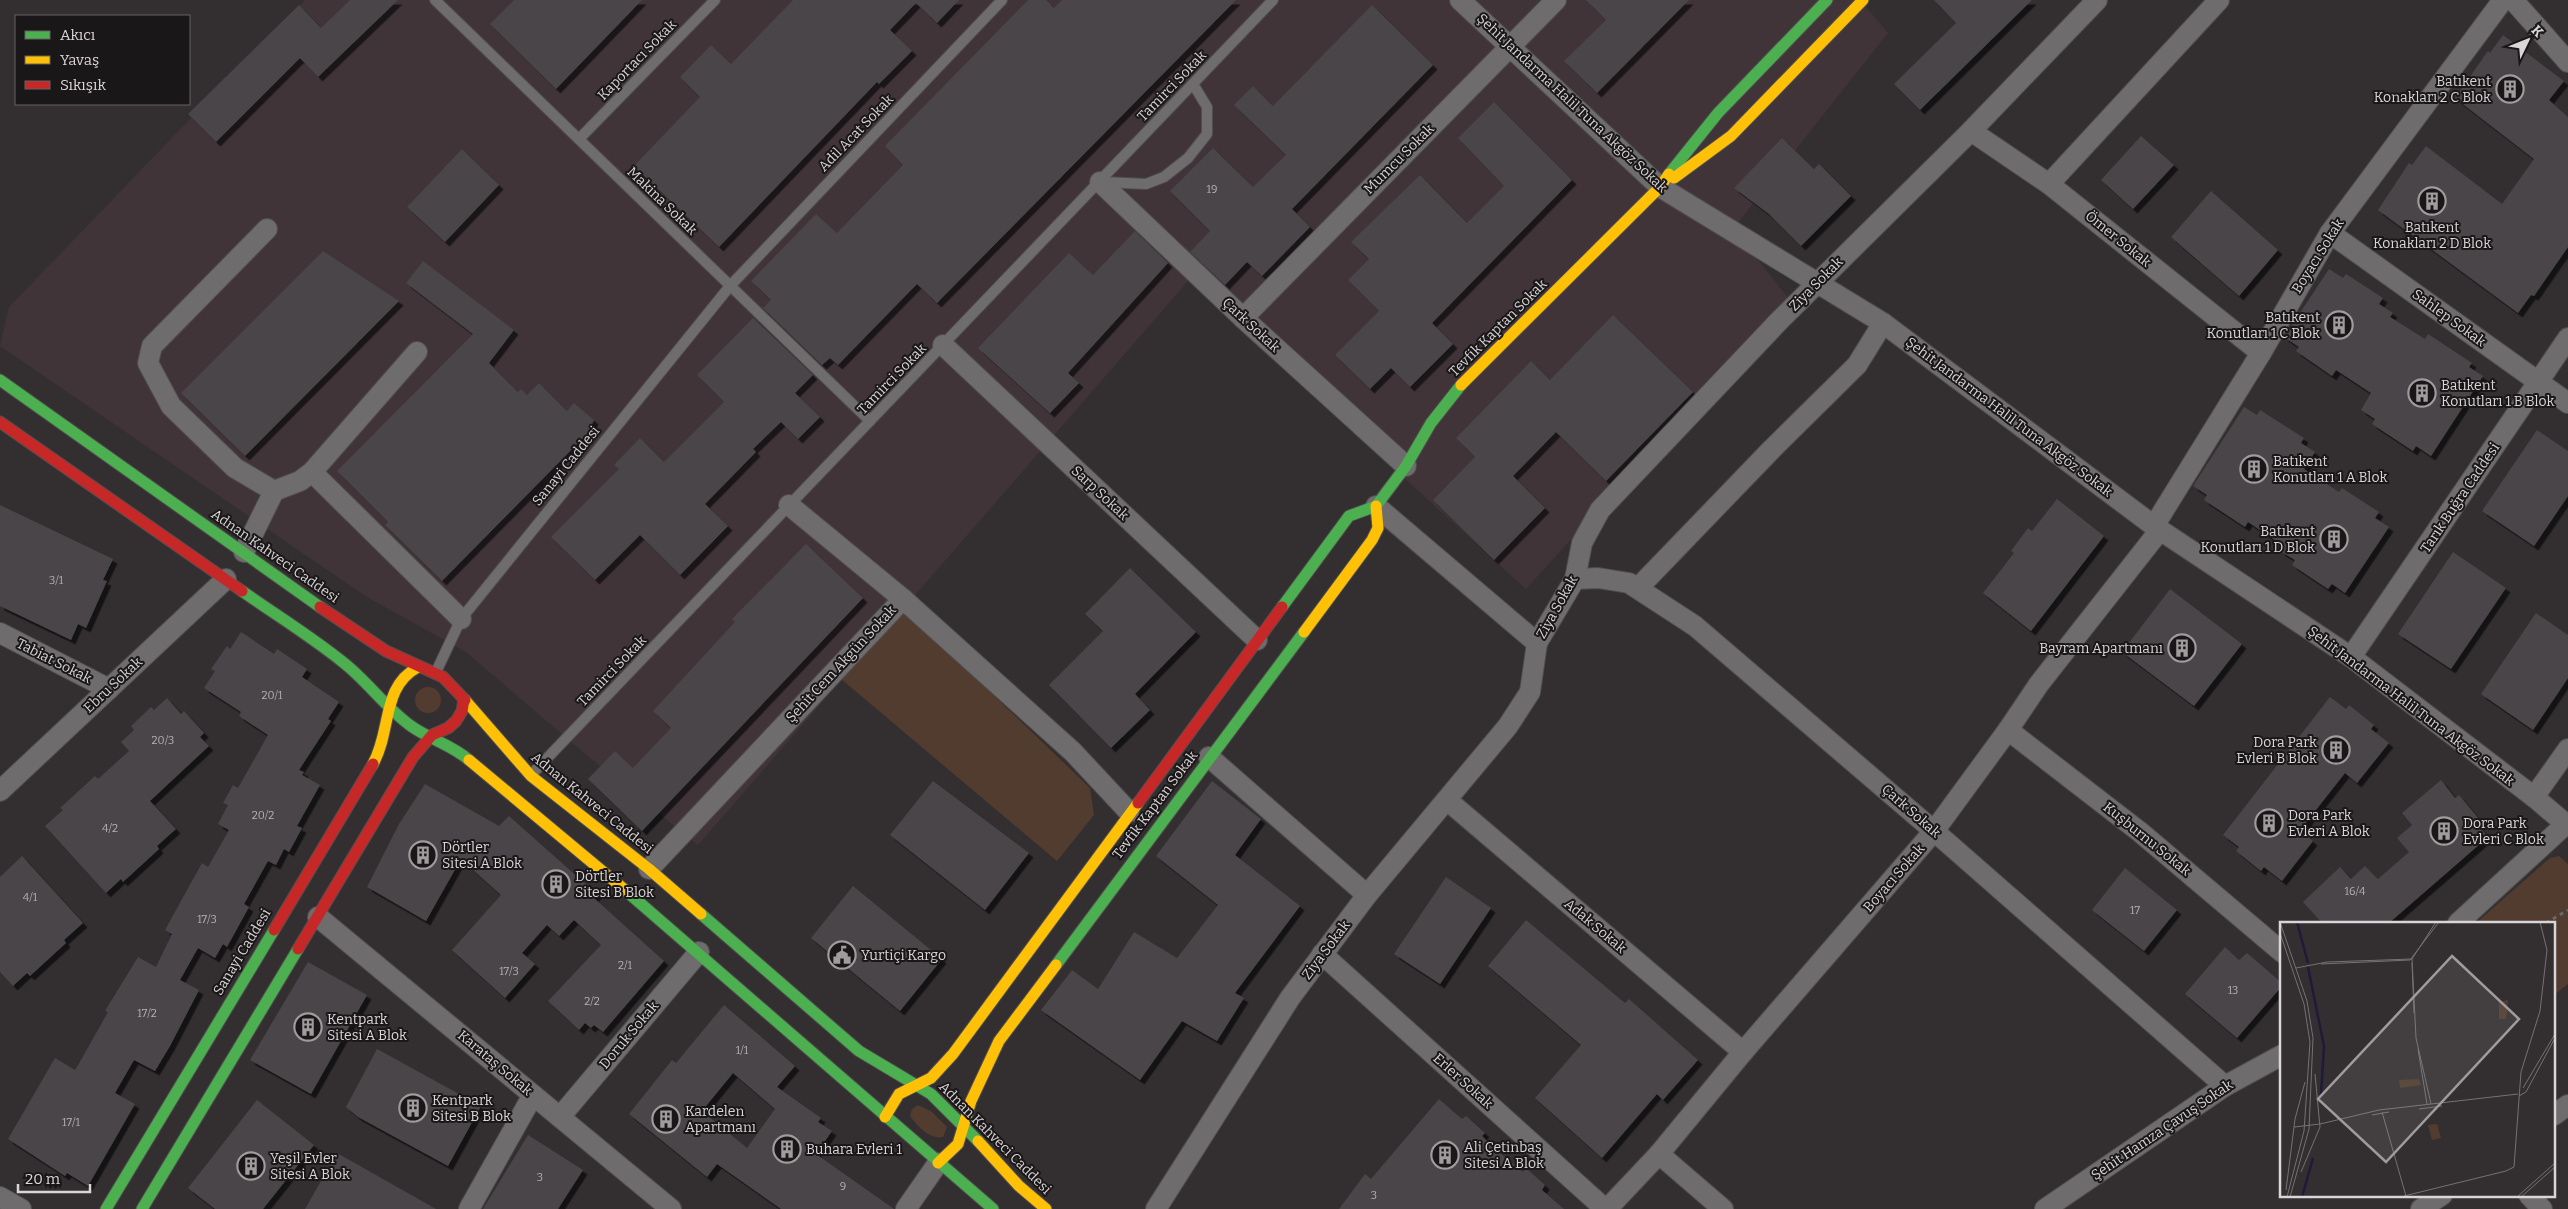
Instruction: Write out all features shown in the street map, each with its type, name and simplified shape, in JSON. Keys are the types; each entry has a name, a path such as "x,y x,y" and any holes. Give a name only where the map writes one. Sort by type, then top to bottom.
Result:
{"main road":[{"name":"Tevfik Kaptan Sokak","path":"885,1117 894,1096 906,1089 919,1086 933,1076 953,1054 1129,812 1349,516 1363,509 1376,506 1406,466 1431,423 1462,383 1660,187 1685,150 1719,110 1828,0"},
{"name":"Tevfik Kaptan Sokak","path":"1660,187 1689,169 1731,136 1863,0"},
{"name":"Adnan Kahveci Caddesi","path":"0,380 99,452 368,640 418,667 436,672 446,679 530,776 649,869 829,1028 859,1052 919,1086 948,1110 1019,1186 1046,1209"},
{"path":"0,422 343,662 391,706 397,715 412,727 432,735 457,750 699,952 885,1117 993,1209"},
{"name":"Tevfik Kaptan Sokak","path":"938,1163 958,1144 971,1101 999,1040 1372,540 1378,528 1376,506"},
{"path":"391,706 397,684 407,671 418,667"},
{"path":"142,1209 413,757 432,735 448,728 456,721 462,711 464,699"},
{"name":"Sanayi Caddesi","path":"106,1209 362,784 382,746 391,706"}],"street":[{"name":"Şehit Jandarma Halil Tuna Akgöz Sokak","path":"1460,0 1660,187 1883,323 2157,528 2351,657 2534,796 2567,825"},
{"name":"Mumcu Sokak","path":"1243,318 1556,0"},
{"name":"Ziya Sokak","path":"1156,1209 1290,998 1367,895 1508,726 1530,692 1537,644 1575,579 1582,544 1600,510 1816,283 1971,131 2097,0"},
{"path":"2049,184 2218,0"},
{"name":"Boyacı Sokak","path":"1606,1209 1659,1154 1743,1052 1934,831 2008,730 2038,684 2157,528 2330,233 2503,0"},
{"path":"2513,0 2568,62"},
{"name":"Ömer Sokak","path":"1971,131 2049,184 2261,353"},
{"name":"Çark Sokak","path":"1100,182 1243,318 1406,466"},
{"path":"267,229 152,346 148,363 171,406 235,468 274,491"},
{"name":"Sahlep Sokak","path":"2330,233 2568,403"},
{"path":"1638,588 1772,449 1857,365 1883,323"},
{"name":"Tarık Buğra Caddesi","path":"2351,657 2568,338"},
{"name":"Sarp Sokak","path":"943,345 1258,640"},
{"path":"244,552 274,491 300,481 312,472 417,352"},
{"path":"312,472 461,619"},
{"path":"790,506 903,599"},
{"path":"1376,506 1537,644"},
{"name":"Çark Sokak","path":"1575,579 1598,578 1629,583 1695,626 1934,831 2225,1086"},
{"name":"Ebru Sokak","path":"0,791 226,579"},
{"name":"Şehit Cem Akgün Sokak","path":"649,869 903,599 1073,752 1129,812"},
{"name":"Tabiat Sokak","path":"0,633 109,689"},
{"name":"Kuşburnu Sokak","path":"2008,730 2140,832 2280,950"},
{"path":"2534,796 2568,749"},
{"path":"1209,757 1367,895"},
{"name":"Adak Sokak","path":"1447,800 1743,1052"},
{"path":"2459,922 2567,825"},
{"name":"Karataş Sokak","path":"318,917 671,1209"},
{"name":"Doruk Sokak","path":"560,1117 699,952"},
{"name":"Erler Sokak","path":"1322,954 1606,1209"},
{"name":"Şehit Hamza Çavuş Sokak","path":"2047,1209 2225,1086 2280,1056"},
{"path":"468,1209 533,1095"},
{"path":"2556,1114 2568,1105"},
{"path":"1659,1154 1723,1209"},
{"path":"906,1209 938,1163"},
{"path":"2421,1209 2440,1196"},
{"path":"2530,1196 2542,1209"},
{"path":"0,1197 21,1209"}],"lane":[{"name":"Makina Sokak","path":"435,0 870,421"},
{"name":"Kaportacı Sokak","path":"579,139 715,0"},
{"name":"Adil Acat Sokak","path":"730,286 1002,0"},
{"name":"Tamirci Sokak","path":"530,776 1273,0"},
{"path":"1100,182 1146,184 1164,177 1188,158 1207,134 1208,107 1193,84"},
{"name":"Sanayi Caddesi","path":"436,672 461,619 730,286"}],"path":[{"path":"2548,922 2568,910"}],"shaded area":[{"path":"305,0 1860,0 1888,33 1733,229 1789,299 1526,589 1188,281 698,845 590,758 466,652 367,597 0,346 9,307"},
{"path":"904,609 1090,788 1094,815 1057,861 841,679"},
{"path":"428,687 437,691 441,700 437,709 428,713 419,709 415,700 419,691"},
{"path":"2559,856 2568,864 2568,984 2556,993 2556,922 2477,922 2550,858"},
{"path":"918,1105 932,1112 947,1127 943,1137 929,1134 913,1120 910,1116 912,1109"}],"building":[{"path":"350,0 398,0 318,77 300,58 216,142 188,114 299,5 321,28"},
{"path":"514,0 642,0 556,89 490,24"},
{"path":"793,0 959,0 937,23 916,3 890,30 912,51 879,84 877,82 719,247 634,166 700,97 680,77 711,45 731,64"},
{"path":"1028,0 1046,0 1054,8 1062,0 1236,0 937,303 917,284 838,365 830,358 822,365 763,308 771,300 751,281 816,214 837,233 903,165 885,146"},
{"path":"1586,0 1689,0 1597,93 1564,61 1606,20"},
{"path":"1934,0 2032,0 1920,110 1894,84 1956,23"},
{"path":"1372,5 1433,65 1292,209 1310,227 1262,276 1247,262 1225,285 1190,252 1210,231 1170,191 1213,148 1253,187 1286,155 1234,105 1253,86 1273,106"},
{"path":"2503,35 2564,81 2549,100 2568,117 2568,247 2534,296 2531,295 2518,313 2378,210 2409,163 2412,165 2426,146 2502,204 2534,159 2455,98 2488,51 2490,53"},
{"path":"1494,102 1572,180 1432,323 1453,344 1410,387 1391,368 1370,389 1335,355 1379,311 1348,280 1369,259 1351,242 1420,175 1467,223 1504,186 1458,138"},
{"path":"2141,136 2174,165 2133,209 2101,180"},
{"path":"1782,138 1814,169 1819,164 1851,196 1801,246 1769,214 1734,188"},
{"path":"462,149 499,185 445,242 407,207"},
{"path":"2211,191 2278,250 2239,296 2171,237"},
{"path":"1135,231 1168,263 1068,373 1079,383 1050,413 978,348 1069,253 1093,275"},
{"path":"323,251 399,301 245,456 181,393"},
{"path":"423,261 514,330 489,363 518,392 521,389 527,395 539,383 567,411 574,403 594,420 587,434 442,581 385,525 388,522 337,471 473,334 406,283"},
{"path":"2329,269 2343,278 2346,274 2383,298 2379,304 2393,313 2390,317 2425,339 2428,334 2472,363 2469,367 2483,376 2431,456 2416,446 2413,451 2372,424 2375,419 2361,410 2371,393 2336,370 2332,376 2296,351 2299,347 2284,337"},
{"path":"1613,315 1693,392 1606,481 1556,432 1513,476 1545,508 1494,560 1433,500 1475,457 1456,438 1531,361 1550,380"},
{"path":"753,318 813,375 795,393 820,417 798,439 781,422 753,449 756,452 705,504 728,526 680,575 640,535 595,580 551,537 619,469 614,465 640,438 664,462 724,402 697,375"},
{"path":"2244,407 2257,415 2260,410 2304,438 2301,443 2315,452 2304,469 2339,492 2342,488 2379,512 2375,518 2389,527 2345,593 2332,584 2328,589 2292,565 2295,560 2280,551 2284,546 2248,522 2245,527 2204,500 2207,495 2193,486"},
{"path":"2537,430 2568,451 2568,496 2534,546 2482,511"},
{"path":"2057,499 2104,536 2031,631 1983,593 2014,553 2011,551 2028,528 2032,531"},
{"path":"0,505 113,559 103,580 107,581 86,628 78,624 71,640 0,606"},
{"path":"806,544 863,598 642,831 588,779 615,751 633,768 671,728 653,711 735,622 732,619"},
{"path":"2453,552 2506,588 2451,669 2398,634"},
{"path":"1130,568 1196,632 1135,694 1150,710 1111,748 1049,685 1103,631 1085,614"},
{"name":"Bayram Apartmanı","path":"2170,589 2242,644 2194,706 2122,652"},
{"path":"2536,613 2568,635 2568,678 2533,730 2481,694"},
{"path":"241,632 274,654 277,649 307,669 302,677 339,702 328,719 331,721 299,770 304,772 302,775 320,785 297,826 302,828 289,852 284,849 276,865 268,861 244,904 249,907 227,947 223,944 215,958 198,948 180,980 199,990 155,1071 134,1060 115,1093 135,1104 88,1186 67,1173 65,1176 8,1139 55,1058 75,1070 108,1012 105,1011 138,957 156,967 172,934 165,930 202,863 208,867 229,830 218,824 228,805 223,803 233,785 238,788 268,735 239,716 241,712 204,688 215,671 211,669 227,646 230,649"},
{"path":"2330,697 2346,709 2349,705 2374,725 2371,729 2389,743 2357,783 2345,773 2312,815 2300,831 2313,841 2282,881 2264,867 2261,871 2236,851 2239,847 2223,835"},
{"path":"167,698 181,714 184,711 204,733 200,737 209,746 150,801 176,829 157,846 159,849 123,882 121,879 106,893 45,826 63,810 60,808 95,776 98,779 129,751 121,742 134,730 131,726 151,707 154,710"},
{"path":"2441,780 2455,798 2459,795 2479,819 2476,822 2488,837 2390,922 2321,922 2303,902 2340,867 2351,879 2365,866 2378,879 2409,852 2397,838 2412,825 2402,813"},
{"path":"933,781 1029,853 985,910 890,835"},
{"path":"1212,781 1261,819 1235,855 1300,906 1235,993 1244,998 1217,1041 1182,1021 1140,1080 1041,1010 1072,970 1098,989 1134,932 1177,958 1218,905 1156,856"},
{"path":"425,784 499,826 509,816 597,894 594,898 664,961 603,1032 594,1025 591,1028 585,1023 579,1030 548,1001 601,945 574,920 559,936 547,925 522,953 535,964 505,998 452,950 501,895 461,859 426,921 367,887 399,824"},
{"path":"22,856 83,923 64,940 66,943 30,976 27,973 13,986 0,972 0,877"},
{"path":"2125,868 2177,910 2144,951 2092,910"},
{"path":"1446,877 1491,908 1440,984 1394,954"},
{"path":"853,886 942,959 900,1011 811,938"},
{"path":"1526,920 1625,1003 1629,999 1698,1060 1663,1100 1657,1094 1602,1158 1535,1098 1581,1045 1488,966"},
{"path":"2225,947 2239,960 2247,953 2280,981 2280,988 2237,1038 2185,994"},
{"name":"Kentpark Sitesi A Blok","path":"308,962 367,995 311,1094 250,1060"},
{"path":"724,1005 795,1066 777,1087 821,1118 818,1122 832,1131 816,1154 894,1209 781,1209 717,1164 707,1177 629,1114 672,1060 676,1063","holes":["733,1073 775,1109 747,1148 702,1111"]},
{"name":"Kentpark Sitesi B Blok","path":"377,1049 481,1106 448,1166 358,1117 346,1107"},
{"path":"1439,1099 1462,1119 1466,1116 1485,1133 1482,1136 1523,1172 1526,1168 1545,1185 1542,1190 1564,1209 1339,1209 1365,1174 1371,1179"},
{"name":"Yeşil Evler Sitesi A Blok","path":"257,1100 314,1145 263,1209 215,1209 188,1188"},
{"path":"528,1135 583,1170 558,1209 483,1209"},
{"path":"337,1153 436,1209 305,1209"}],"traffic: fast":[{"path":"1669,174 1718,113 1827,0"},
{"path":"0,380 320,607"},
{"path":"1282,607 1349,516 1376,506 1406,466 1431,423 1461,385"},
{"path":"242,591 332,653 411,726 455,750 469,760"},
{"path":"1056,965 1304,632"},
{"path":"625,890 993,1209"},
{"path":"701,914 859,1051 931,1094 978,1141"},
{"path":"106,1209 274,930"},
{"path":"142,1209 298,949"}],"traffic: slow":[{"path":"1674,178 1731,136 1863,0"},
{"path":"1461,385 1660,187 1669,174"},
{"path":"1304,632 1372,540 1378,528 1376,506"},
{"path":"373,764 379,751 389,710 398,686 406,676 418,667"},
{"path":"465,700 531,776 649,869 701,914"},
{"path":"469,760 625,890"},
{"path":"885,1117 899,1094 931,1078 953,1054 1138,803"},
{"path":"938,1163 958,1144 971,1101 999,1041 1056,965"},
{"path":"978,1141 1019,1186 1046,1209"}],"traffic: jam":[{"path":"0,422 242,591"},
{"path":"320,607 386,651 443,677 465,700"},
{"path":"1138,803 1282,607"},
{"path":"298,949 413,757 432,735 448,728 456,721 462,711 464,699"},
{"path":"274,930 373,764"}],"place":[{"name":"Batıkent Konakları 2 C Blok","path":"2510,89"},
{"name":"Batıkent Konakları 2 D Blok","path":"2432,201"},
{"name":"Batıkent Konutları 1 C Blok","path":"2339,325"},
{"name":"Batıkent Konutları 1 B Blok","path":"2422,393"},
{"name":"Batıkent Konutları 1 A Blok","path":"2254,469"},
{"name":"Batıkent Konutları 1 D Blok","path":"2334,539"},
{"name":"Bayram Apartmanı","path":"2182,648"},
{"name":"Dora Park Evleri B Blok","path":"2336,750"},
{"name":"Dora Park Evleri A Blok","path":"2269,823"},
{"name":"Dora Park Evleri C Blok","path":"2444,831"},
{"name":"Dörtler Sitesi A Blok","path":"423,855"},
{"name":"Dörtler Sitesi B Blok","path":"556,884"},
{"name":"Yurtiçi Kargo","path":"842,955"},
{"name":"Kentpark Sitesi A Blok","path":"308,1027"},
{"name":"Kentpark Sitesi B Blok","path":"413,1108"},
{"name":"Kardelen Apartmanı","path":"666,1119"},
{"name":"Buhara Evleri 1","path":"787,1149"},
{"name":"Ali Çetinbaş Sitesi A Blok","path":"1445,1155"},
{"name":"Yeşil Evler Sitesi A Blok","path":"251,1166"}]}
